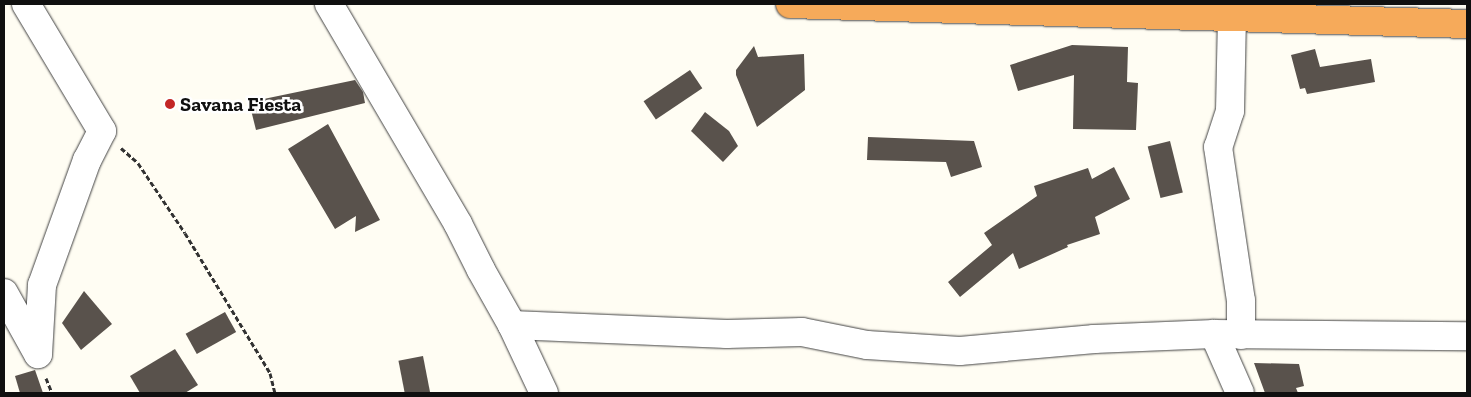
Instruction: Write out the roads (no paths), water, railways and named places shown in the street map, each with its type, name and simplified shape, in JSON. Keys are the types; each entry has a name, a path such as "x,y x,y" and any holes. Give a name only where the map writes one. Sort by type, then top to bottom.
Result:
{"highway":[{"path":"790,4 1117,9 1232,16 1467,24"}],"street":[{"path":"4,294 38,354 42,285 87,160 102,131 26,4"},
{"path":"329,4 458,224 512,326 544,393"},
{"path":"1232,16 1230,111 1218,147 1241,300 1241,335"},
{"path":"512,326 726,334 802,332 867,345 960,351 1094,339 1214,334 1467,336"},
{"path":"1214,334 1240,393"}],"place":[{"name":"Savana Fiesta","path":"170,104"}]}
